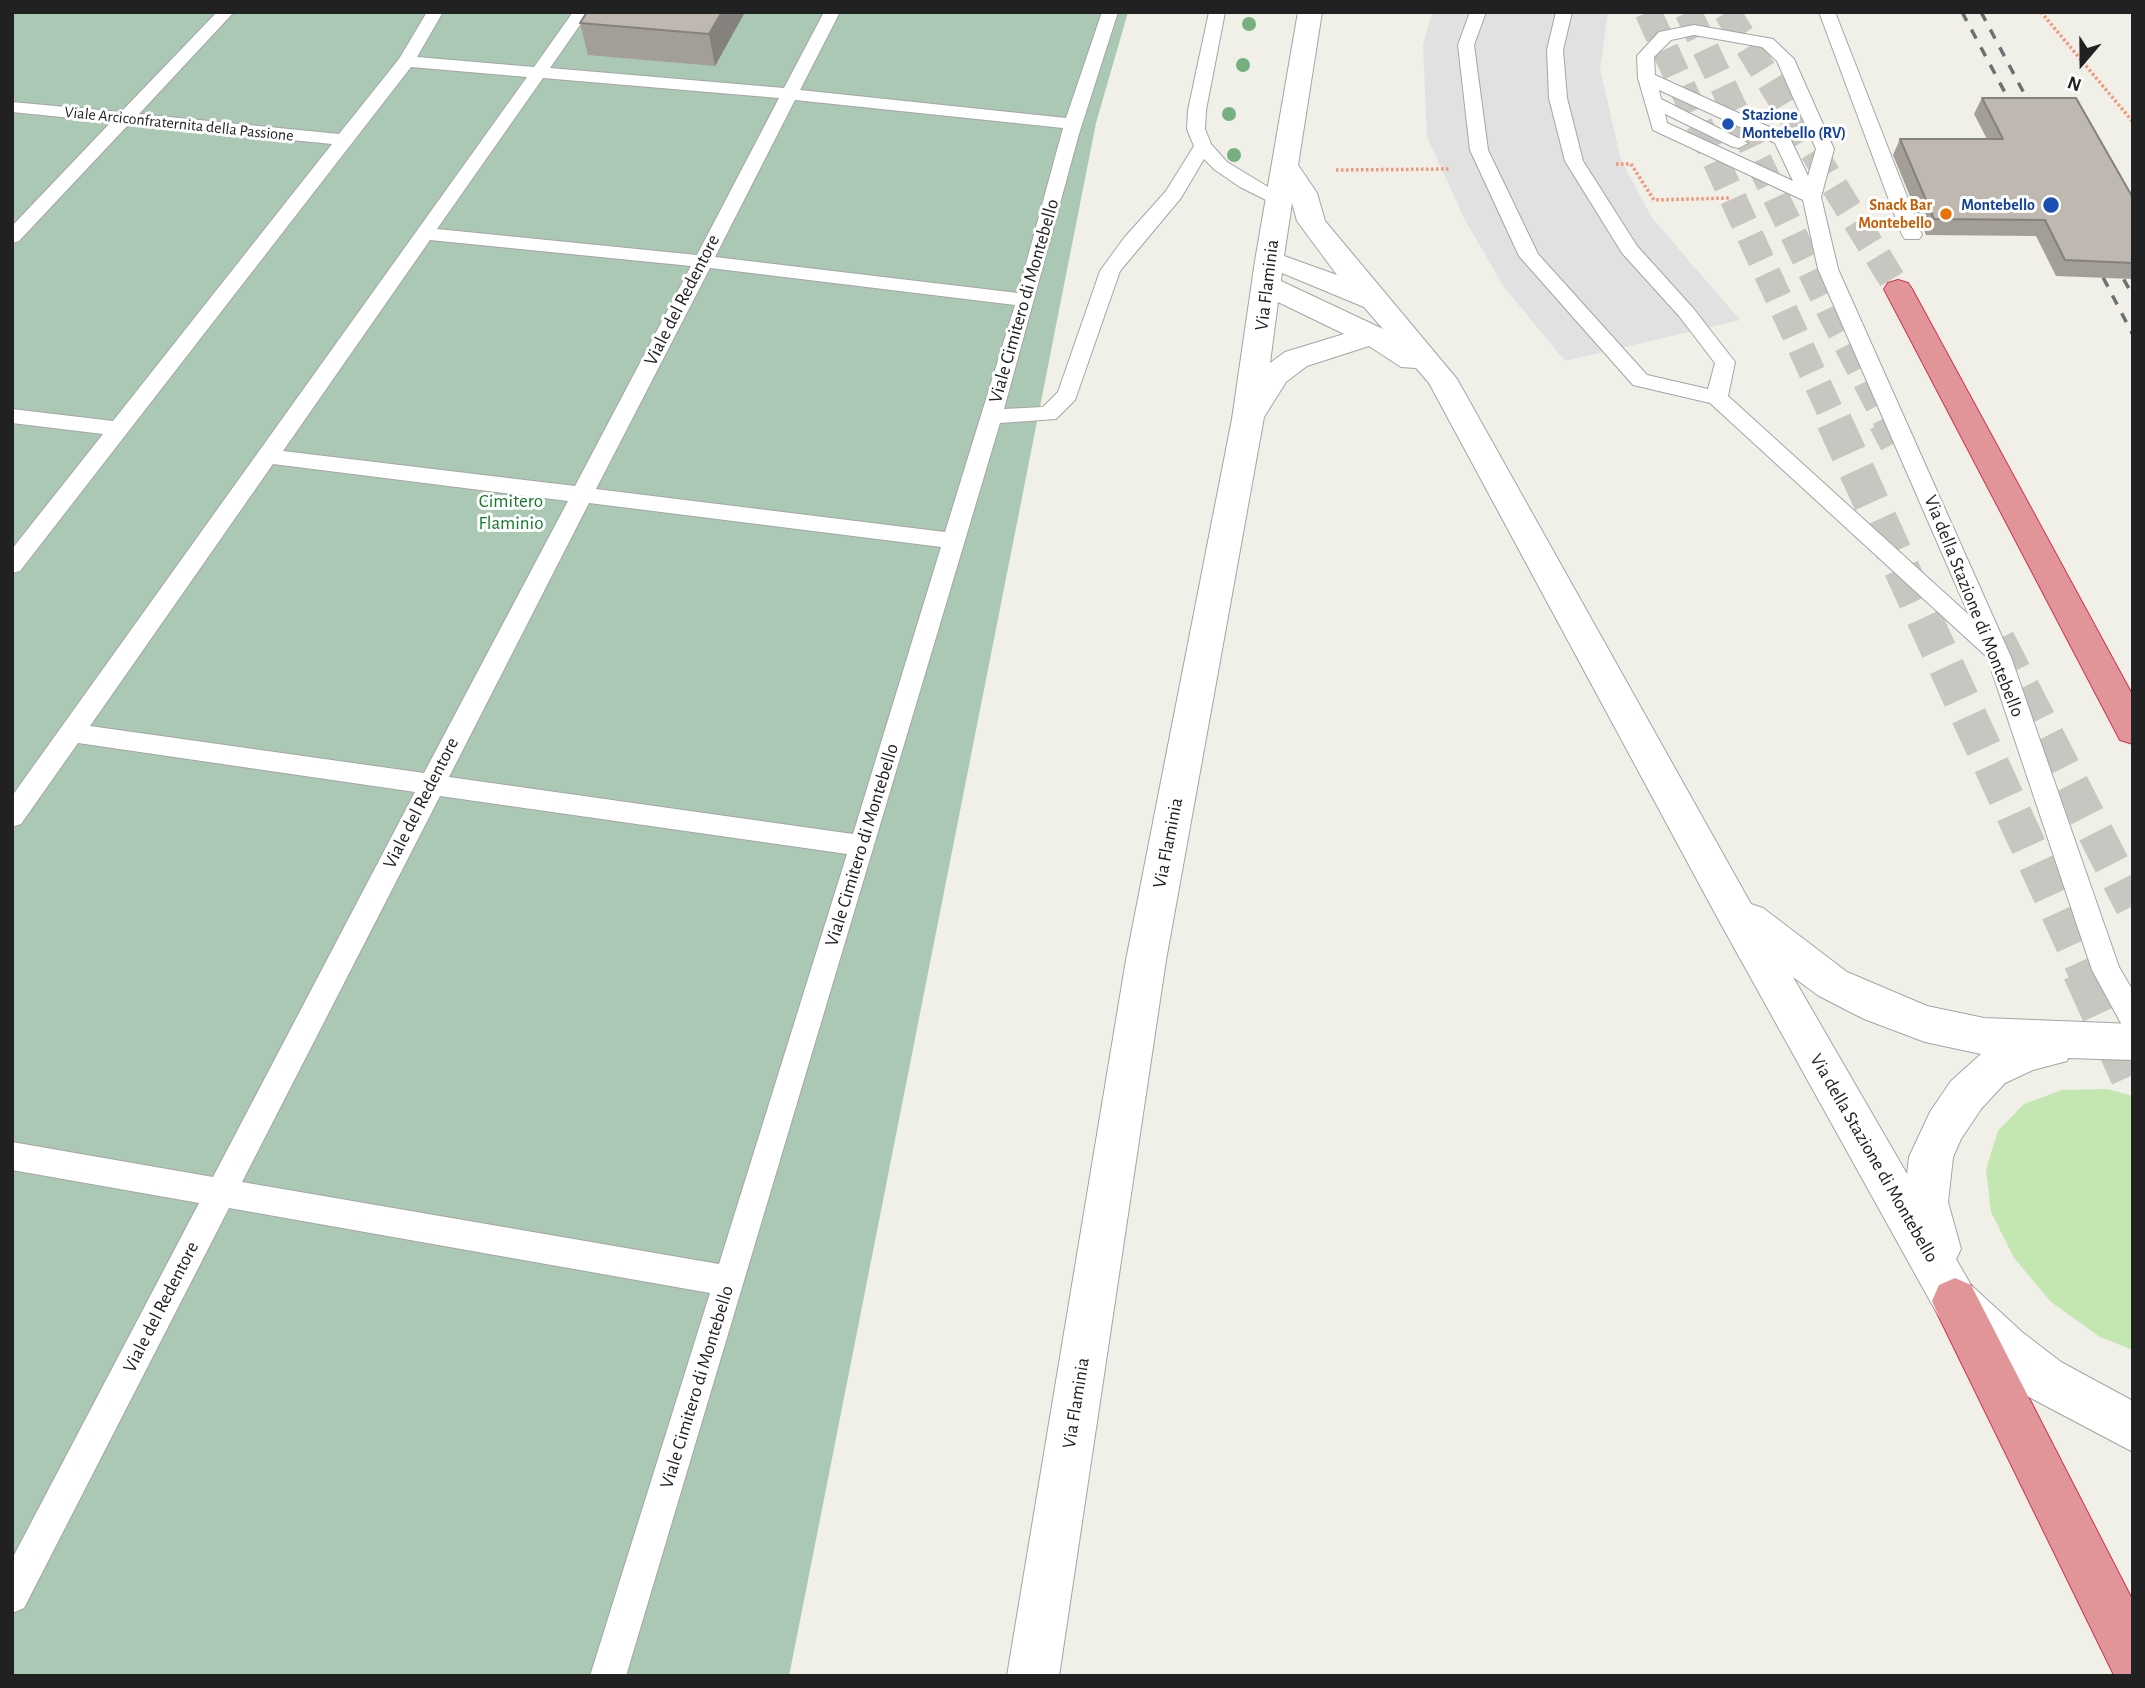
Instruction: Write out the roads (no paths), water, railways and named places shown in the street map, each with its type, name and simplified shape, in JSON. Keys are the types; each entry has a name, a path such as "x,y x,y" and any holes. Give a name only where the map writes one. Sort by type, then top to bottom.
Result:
{"highway":[{"path":"1898,289 2133,730"},
{"path":"1955,1301 2133,1656"}],"street":[{"name":"Via Flaminia","path":"1033,1676 1146,960 1248,419 1279,199 1310,12"},
{"name":"Via della Stazione di Montebello","path":"1285,164 1303,193 1311,221 1333,252 1441,379 1731,905 1955,1301 2005,1349 2044,1379 2133,1428"},
{"name":"Via della Stazione di Montebello","path":"1268,274 1308,272 1379,305"},
{"name":"Via della Stazione di Montebello","path":"1268,274 1441,379"},
{"path":"1248,419 1275,375 1296,359 1331,346 1374,336"},
{"name":"Via della Stazione di Montebello","path":"1731,905 1824,977 1879,1006 1925,1024 1984,1036 2078,1042 2133,1042"},
{"name":"Via della Stazione di Montebello","path":"1955,1301 1926,1202 1931,1157 1945,1126 1966,1095 1990,1070 2028,1053 2078,1042"}],"lane":[{"path":"12,237 226,12"},
{"path":"12,565 406,61 435,12"},
{"path":"12,817 541,73 581,12"},
{"name":"Viale del Redentore","path":"12,1596 832,12"},
{"name":"Viale Cimitero di Montebello","path":"608,1676 862,846 1026,300 1074,124 1110,12"},
{"path":"1217,12 1196,110 1196,129 1203,145 1221,166 1279,199"},
{"path":"1478,12 1466,45 1479,150 1529,256 1640,380 1717,398 1999,657"},
{"path":"1564,12 1555,50 1558,97 1574,161 1629,249 1686,312 1726,362 1717,398"},
{"path":"1827,12 1912,235"},
{"path":"1694,30 1766,44 1785,59 1825,149 1812,197 1659,126 1656,103 1647,78 1645,56 1665,36 1694,30"},
{"path":"406,61 789,94 1074,124"},
{"path":"1647,78 1783,140 1794,168 1812,197"},
{"path":"1656,103 1794,168"},
{"name":"Viale Arciconfraternita della Passione","path":"12,107 345,140"},
{"path":"991,416 1049,414 1068,395 1110,271 1131,242 1174,194 1203,145"},
{"name":"Via della Stazione di Montebello","path":"1812,197 1828,269 1999,657 2106,970 2133,1018"},
{"path":"425,234 702,261 1026,300"},
{"path":"12,416 118,429"},
{"path":"268,456 954,541"},
{"path":"72,733 862,846"},
{"path":"12,1156 729,1281"}],"tunnel":[{"path":"1648,12 1835,422"},
{"path":"1688,12 1829,309 1887,422"},
{"path":"1727,12 1898,289"},
{"path":"1834,421 2086,972"},
{"path":"1886,421 1897,442"},
{"path":"1997,640 2133,906"},
{"path":"2085,970 2133,1075"}],"railway":[{"path":"1962,12 2017,115"},
{"path":"1981,12 2035,114"},
{"path":"2094,260 2133,335"},
{"path":"2114,262 2133,296"}],"place":[{"name":"Stazione Montebello (RV)","path":"1728,124"},
{"name":"Montebello","path":"2051,205"},
{"name":"Snack Bar Montebello","path":"1946,214"}],"park label":[{"name":"Cimitero Flaminio","path":"511,512"}]}
